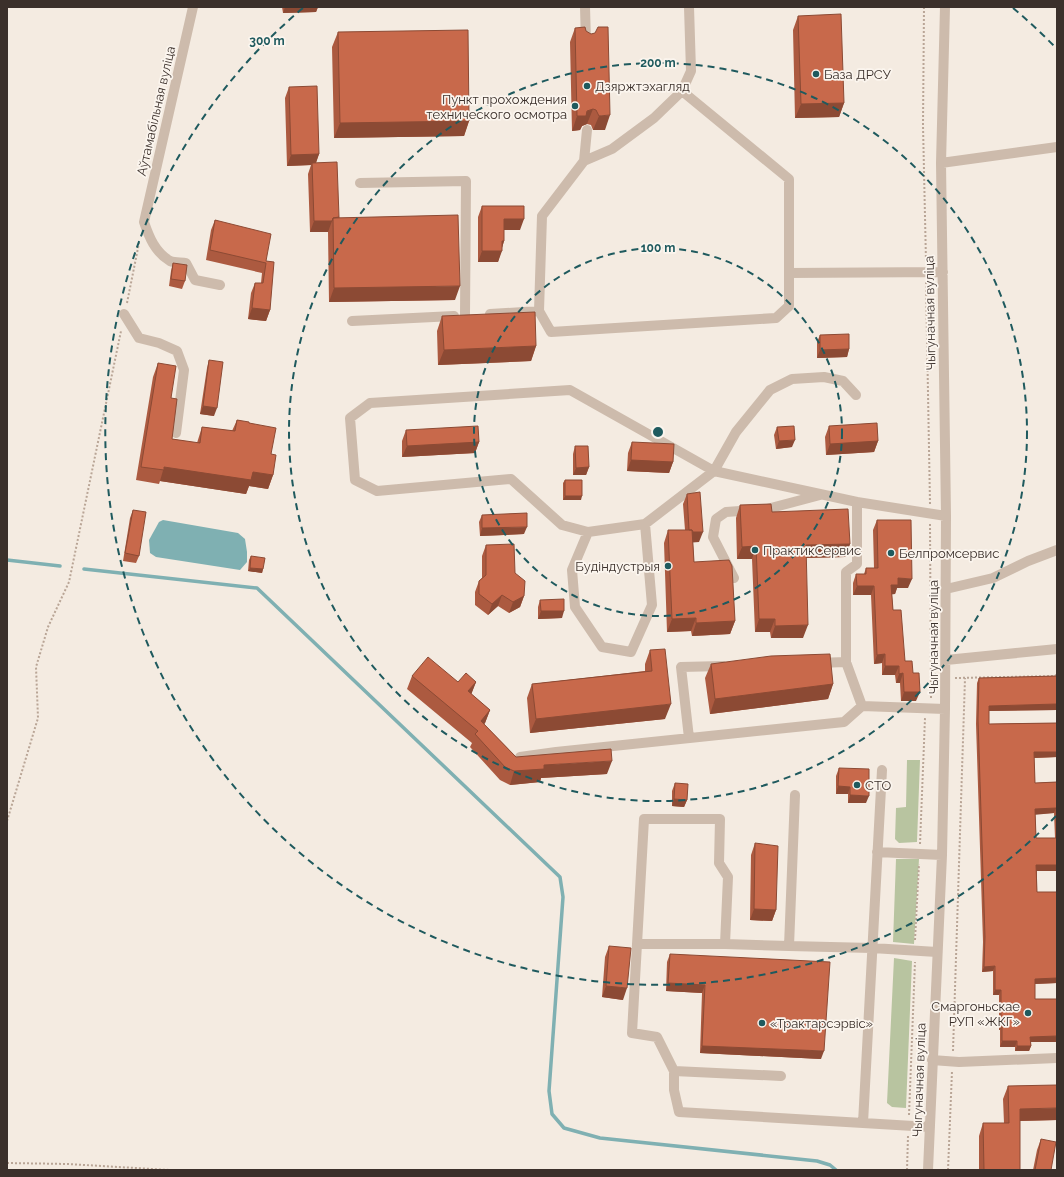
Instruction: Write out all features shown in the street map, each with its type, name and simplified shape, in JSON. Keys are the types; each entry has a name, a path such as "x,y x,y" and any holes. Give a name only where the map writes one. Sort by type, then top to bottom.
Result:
{"street":[{"name":"Аўтамабільная вуліца","path":"144,222 193,7"},
{"path":"586,7 586,42"},
{"path":"682,91 789,179 789,306 776,318 551,332 539,311 542,216 584,161 612,148 654,118 682,91 691,71 689,7"},
{"name":"Чыгуначная вуліца","path":"928,1170 942,855 946,709 946,516 941,163 945,7"},
{"path":"584,161 587,130"},
{"path":"941,163 1057,146"},
{"path":"360,183 466,181 473,315"},
{"path":"144,222 151,242 171,261 186,263 195,280 220,285"},
{"path":"789,273 943,272"},
{"path":"352,321 539,311"},
{"path":"124,314 139,338 159,343 177,351 184,370 176,433"},
{"path":"856,395 843,381 824,377 792,379 770,390 736,432 714,471 645,524 588,532 562,525 511,479 377,491 355,480 350,418 370,404 570,390 714,471 857,502 946,516"},
{"path":"734,578 714,537 716,519 726,512 767,509 822,495"},
{"path":"857,502 857,564 846,572 846,662 862,706"},
{"path":"588,532 572,570 575,606 602,647 631,652 652,605 645,524"},
{"path":"946,589 993,578 1028,561 1057,550"},
{"path":"946,660 1057,649"},
{"path":"806,663 846,662"},
{"path":"689,738 681,667 736,665"},
{"path":"510,753 516,758 844,722 862,706 946,709"},
{"path":"863,1124 882,770"},
{"path":"789,946 795,795"},
{"path":"726,944 728,877 719,863 720,819 644,819 632,1033 657,1037 674,1072 674,1090 679,1112 930,1127"},
{"path":"877,852 942,855"},
{"path":"637,944 726,944 872,948 937,952"},
{"path":"932,1060 953,1061 1057,1058"},
{"path":"674,1072 782,1076"}],"path":[{"path":"907,1170 925,719 931,711 930,513 923,125 924,7"},
{"path":"7,821 38,718 36,667 48,627 69,582 144,222"},
{"path":"946,678 1055,676 1057,674"},
{"path":"948,1170 953,1061 964,678"},
{"path":"7,1163 82,1164 169,1170"},
{"path":"275,1170 280,1170"}],"green space":[{"path":"907,760 920,760 917,842 899,843 895,839 896,808 906,807"},
{"path":"896,859 919,859 914,944 893,942"},
{"path":"894,958 912,961 906,1108 892,1107 887,1103"}],"water":[{"path":"163,520 238,533 245,539 247,562 240,570 156,557 150,553 149,540 159,522"}],"building":[{"name":"База ДРСУ","path":"841,14 844,103 801,104 798,16"},
{"name":"Дзяржтэхагляд","path":"585,27 586,31 591,34 595,33 598,27 608,27 610,115 599,116 596,110 593,109 587,111 586,116 577,116 575,28"},
{"path":"468,30 469,121 340,123 338,32"},
{"path":"317,86 319,154 291,155 289,87"},
{"path":"337,162 339,217 333,218 332,221 314,221 312,163"},
{"path":"482,206 524,206 524,219 504,219 504,241 502,241 502,251 482,251"},
{"path":"458,215 460,286 334,288 333,218"},
{"path":"215,220 271,234 266,261 274,262 270,310 252,308 255,283 263,283 266,263 210,250"},
{"path":"173,263 187,265 185,281 171,279"},
{"path":"535,312 536,346 444,350 442,316"},
{"path":"849,334 849,349 820,350 820,335"},
{"path":"209,360 223,362 217,408 203,406"},
{"path":"158,363 176,366 171,398 177,399 172,439 200,443 202,427 235,431 237,420 276,428 271,454 276,455 273,475 253,472 251,480 164,467 164,470 141,467"},
{"path":"877,423 878,441 830,444 829,426"},
{"path":"478,426 479,442 407,446 406,430"},
{"path":"794,426 795,440 779,441 777,427"},
{"path":"632,442 674,444 673,462 631,460"},
{"path":"575,446 588,446 589,467 576,468"},
{"path":"565,480 582,480 582,496 565,496"},
{"path":"700,492 703,532 693,532 692,530 689,530 687,494"},
{"path":"771,504 772,512 848,509 850,544 806,545 808,625 775,626 775,619 759,619 756,546 742,547 740,505"},
{"path":"133,510 146,512 139,556 125,553"},
{"path":"527,513 527,527 482,528 482,515"},
{"path":"877,520 911,520 912,579 898,578 898,585 891,585 893,610 901,610 905,661 912,661 913,673 919,673 920,692 904,692 903,673 899,674 899,666 885,666 885,654 877,655 874,586 857,586 856,574 866,574 866,568 878,568"},
{"path":"668,530 692,530 694,562 729,560 732,566 735,621 696,623 696,618 672,619"},
{"path":"514,544 515,573 525,581 524,596 513,602 502,595 492,604 479,594 479,581 486,575 486,545"},
{"path":"251,556 265,558 263,569 250,568"},
{"path":"564,599 564,611 541,611 540,600"},
{"path":"665,649 671,704 536,719 532,684 652,671 650,650"},
{"path":"830,654 833,684 715,699 711,664 771,656"},
{"path":"428,657 458,682 466,673 476,682 468,691 490,710 481,721 516,757 611,749 612,761 544,765 544,769 514,771 505,767 475,734 478,731 412,676"},
{"path":"1057,676 1057,704 989,706 989,724 1057,723 1057,752 1034,752 1035,783 1057,782 1057,838 1057,865 1036,865 1037,892 1057,892 1057,978 1035,979 1035,999 1057,999 1057,1036 1030,1037 1031,1046 1017,1046 1017,1041 1002,1041 1001,990 995,990 995,966 984,967 985,937 978,719 979,678","holes":["1056,808 1057,838 1036,838 1035,809"]},
{"path":"839,768 869,769 869,796 850,795 850,787 838,786"},
{"path":"675,783 688,784 687,800 674,799"},
{"path":"755,843 778,846 776,910 754,909"},
{"path":"609,946 631,948 627,988 606,986"},
{"name":"«Трактарсэрвіс»","path":"670,954 830,962 824,1051 702,1046 705,985 668,983"},
{"path":"1057,1085 1057,1108 1020,1109 1020,1170 984,1170 983,1123 1009,1123 1008,1086"},
{"path":"1041,1139 1056,1142 1051,1170 1035,1170"}],"waterway":[{"path":"7,560 60,566"},
{"path":"84,569 257,588 560,877 563,897 549,1091 552,1114 564,1128 600,1138 817,1161 830,1165 836,1170"}],"place":[{"name":"База ДРСУ","path":"816,74"},
{"name":"Дзяржтэхагляд","path":"587,86"},
{"name":"Пункт прохождения технического осмотра","path":"575,106"},
{"name":"ПрактикСервис","path":"755,550"},
{"name":"Белпромсервис","path":"891,553"},
{"name":"Будіндустрыя","path":"668,566"},
{"name":"СТО","path":"857,785"},
{"name":"Смаргоньскае РУП «ЖКГ»","path":"1028,1013"},
{"name":"«Трактарсэрвіс»","path":"762,1023"}]}
